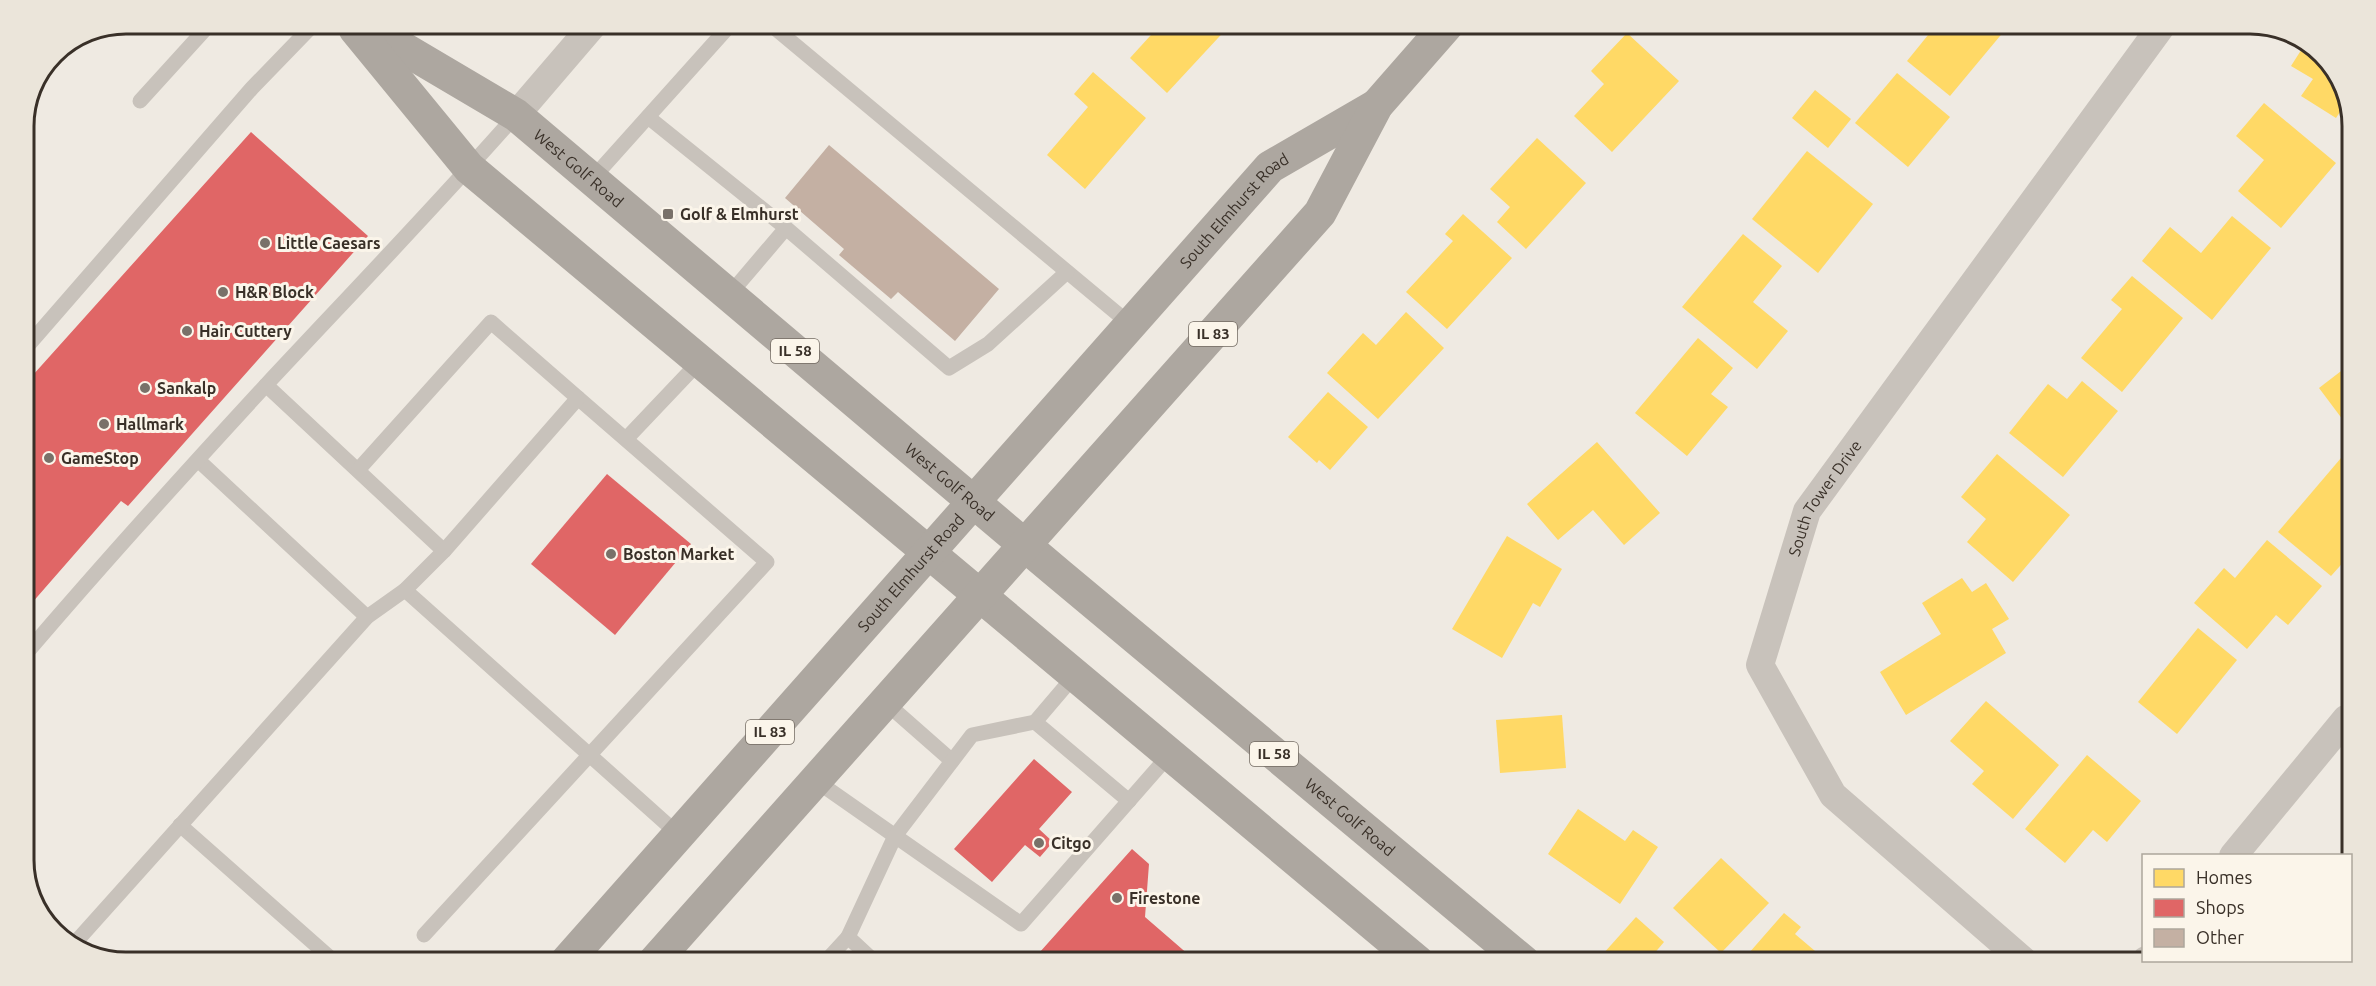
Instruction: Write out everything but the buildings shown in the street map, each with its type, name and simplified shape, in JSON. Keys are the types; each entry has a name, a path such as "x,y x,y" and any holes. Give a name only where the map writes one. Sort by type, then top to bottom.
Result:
{"main road":[{"path":"359,35 469,168 1406,952"},
{"name":"West Golf Road","path":"381,35 516,115 1025,546 1512,952"},
{"name":"South Elmhurst Road","path":"663,952 1320,213 1377,105 1438,35"},
{"name":"South Elmhurst Road","path":"575,952 1270,167 1377,105"}],"street":[{"path":"516,115 585,35"},
{"name":"South Tower Drive","path":"2014,952 1833,795 1760,665 1807,511 2155,35"},
{"path":"2234,854 2342,724"}],"lane":[{"path":"140,101 200,35"},
{"path":"35,337 252,88 303,35"},
{"path":"592,179 721,35"},
{"path":"783,35 1131,325"},
{"path":"35,643 121,544 516,115"},
{"path":"648,117 786,228 949,369 988,344 1067,272"},
{"path":"729,295 786,228"},
{"path":"358,470 491,322 767,562 424,935"},
{"path":"626,439 700,361"},
{"path":"266,385 444,551"},
{"path":"79,938 367,616 405,590 444,551 578,398"},
{"path":"198,460 367,616"},
{"path":"405,590 679,835"},
{"path":"835,952 848,938 895,836 972,735 1035,722 1075,675"},
{"path":"885,702 952,761"},
{"path":"1035,722 1130,801"},
{"path":"815,780 1021,924 1170,754"},
{"path":"180,825 324,952"},
{"path":"848,938 864,952"}],"place":[{"name":"Golf & Elmhurst","path":"668,214"},
{"name":"Little Caesars","path":"265,243"},
{"name":"H&R Block","path":"223,292"},
{"name":"Hair Cuttery","path":"187,331"},
{"name":"Sankalp","path":"145,388"},
{"name":"Hallmark","path":"104,424"},
{"name":"GameStop","path":"49,458"},
{"name":"Boston Market","path":"611,554"},
{"name":"Citgo","path":"1039,843"},
{"name":"Firestone","path":"1117,898"}]}
